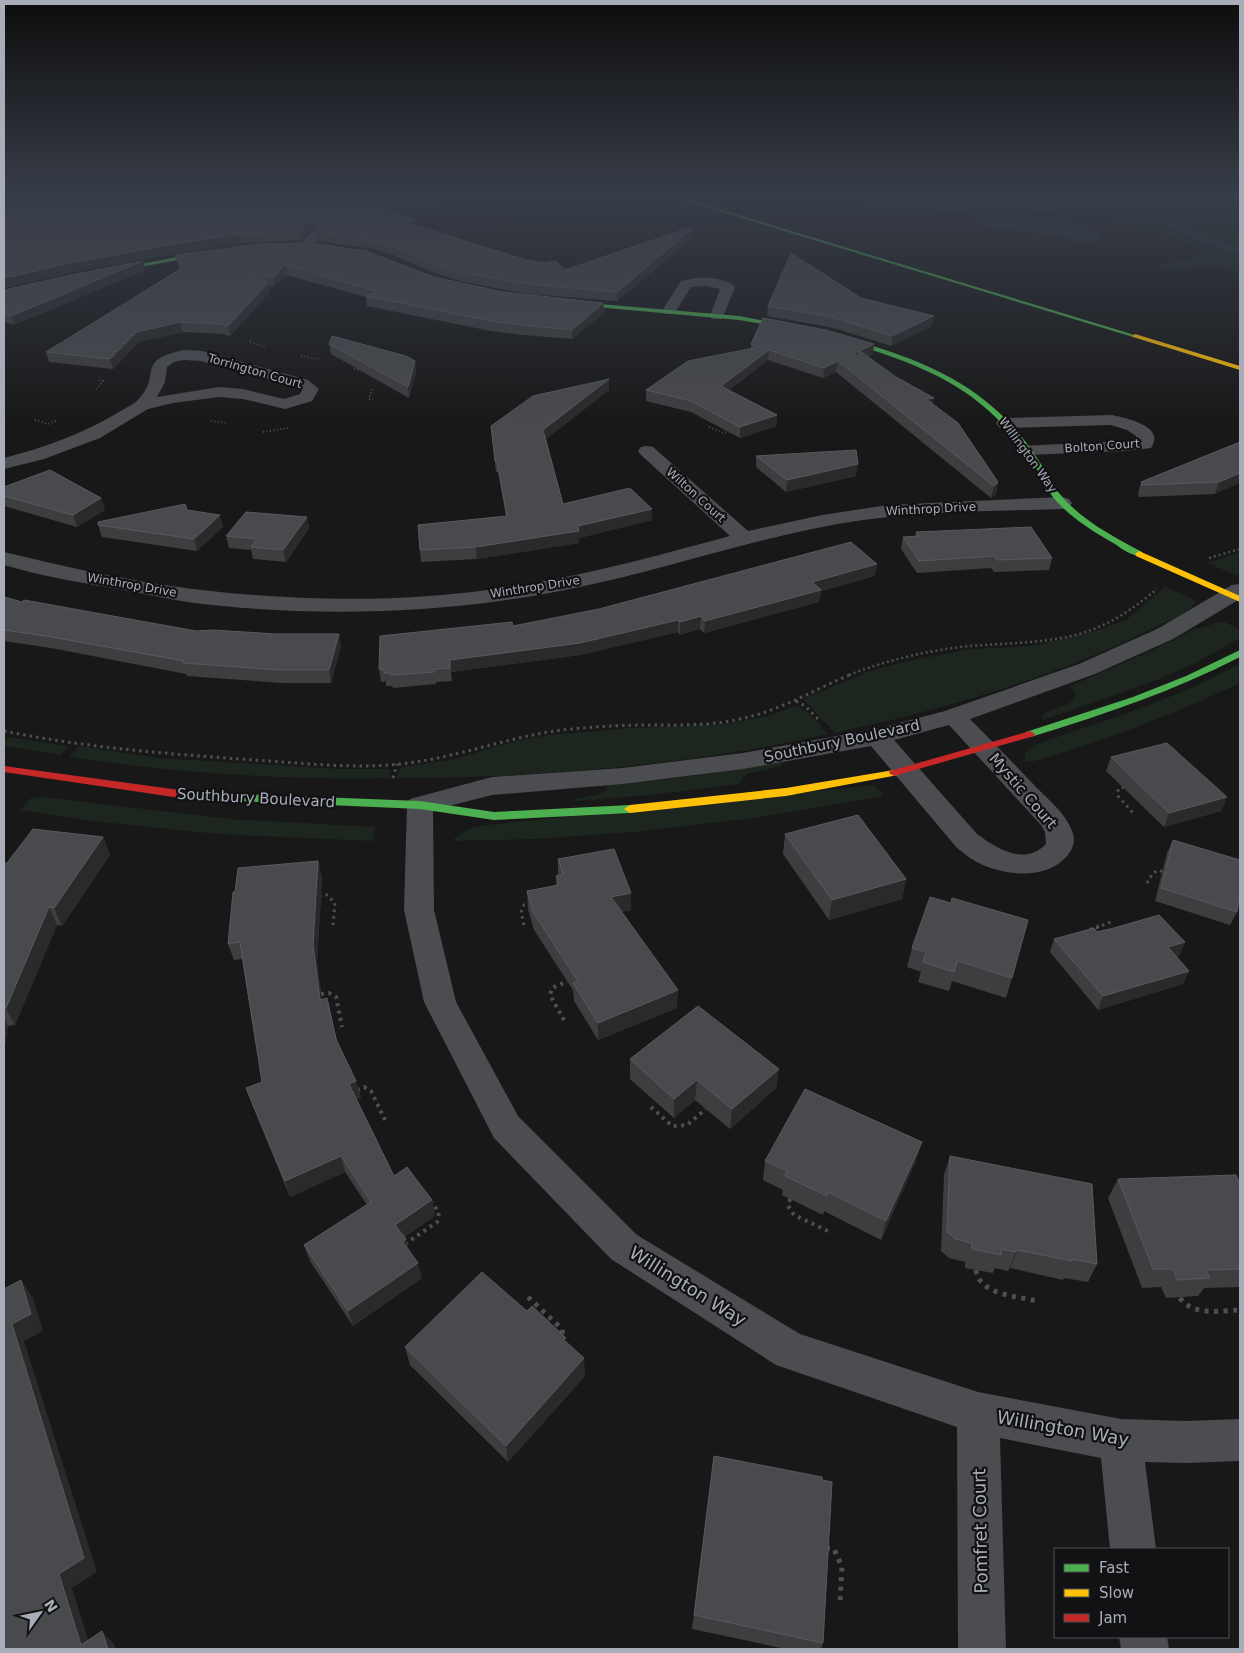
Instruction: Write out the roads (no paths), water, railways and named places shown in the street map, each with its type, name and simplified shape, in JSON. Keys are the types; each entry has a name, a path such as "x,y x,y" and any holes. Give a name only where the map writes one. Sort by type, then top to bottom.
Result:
{"street":[{"path":"99,273 104,272"},
{"path":"923,272 1240,368"},
{"path":"669,311 686,284 709,281 728,287 717,316"},
{"path":"552,302 717,316 775,323 810,330"},
{"name":"Willington Way","path":"828,335 874,348 918,365 970,394 996,412 1026,450 1062,503 1082,519 1114,540 1153,561 1238,595"},
{"name":"Torrington Court","path":"4,464 38,455 94,434 142,405 187,395 218,392 243,394 285,404 306,397 311,389 302,383 211,358 184,355 169,358 160,364 161,376 158,384 142,405"},
{"name":"Bolton Court","path":"1005,423 1112,420 1133,426 1145,434 1145,444 1026,450"},
{"name":"Wilton Court","path":"647,450 745,539"},
{"name":"Winthrop Drive","path":"4,558 34,568 202,597 315,605 412,604 537,589 628,569 812,523 862,514 912,509 1062,503"},
{"name":"Southbury Boulevard","path":"420,805 492,786 632,775 742,761 877,737 954,716 1096,665 1165,634 1238,595"},
{"name":"Southbury Boulevard","path":"6,772 205,798 420,805 494,816 624,810 786,792 906,771 1098,713 1158,692 1210,669 1240,653"},
{"name":"Mystic Court","path":"877,737 967,841 986,855 1006,862 1028,864 1042,862 1060,846 1059,832 1050,817 954,716"},
{"name":"Willington Way","path":"420,805 419,910 438,999 506,1127 624,1247 790,1351 914,1393 978,1413 1121,1440 1186,1442 1240,1440"},
{"name":"Pomfret Court","path":"978,1413 982,1649"},
{"path":"1121,1440 1133,1548"}]}
